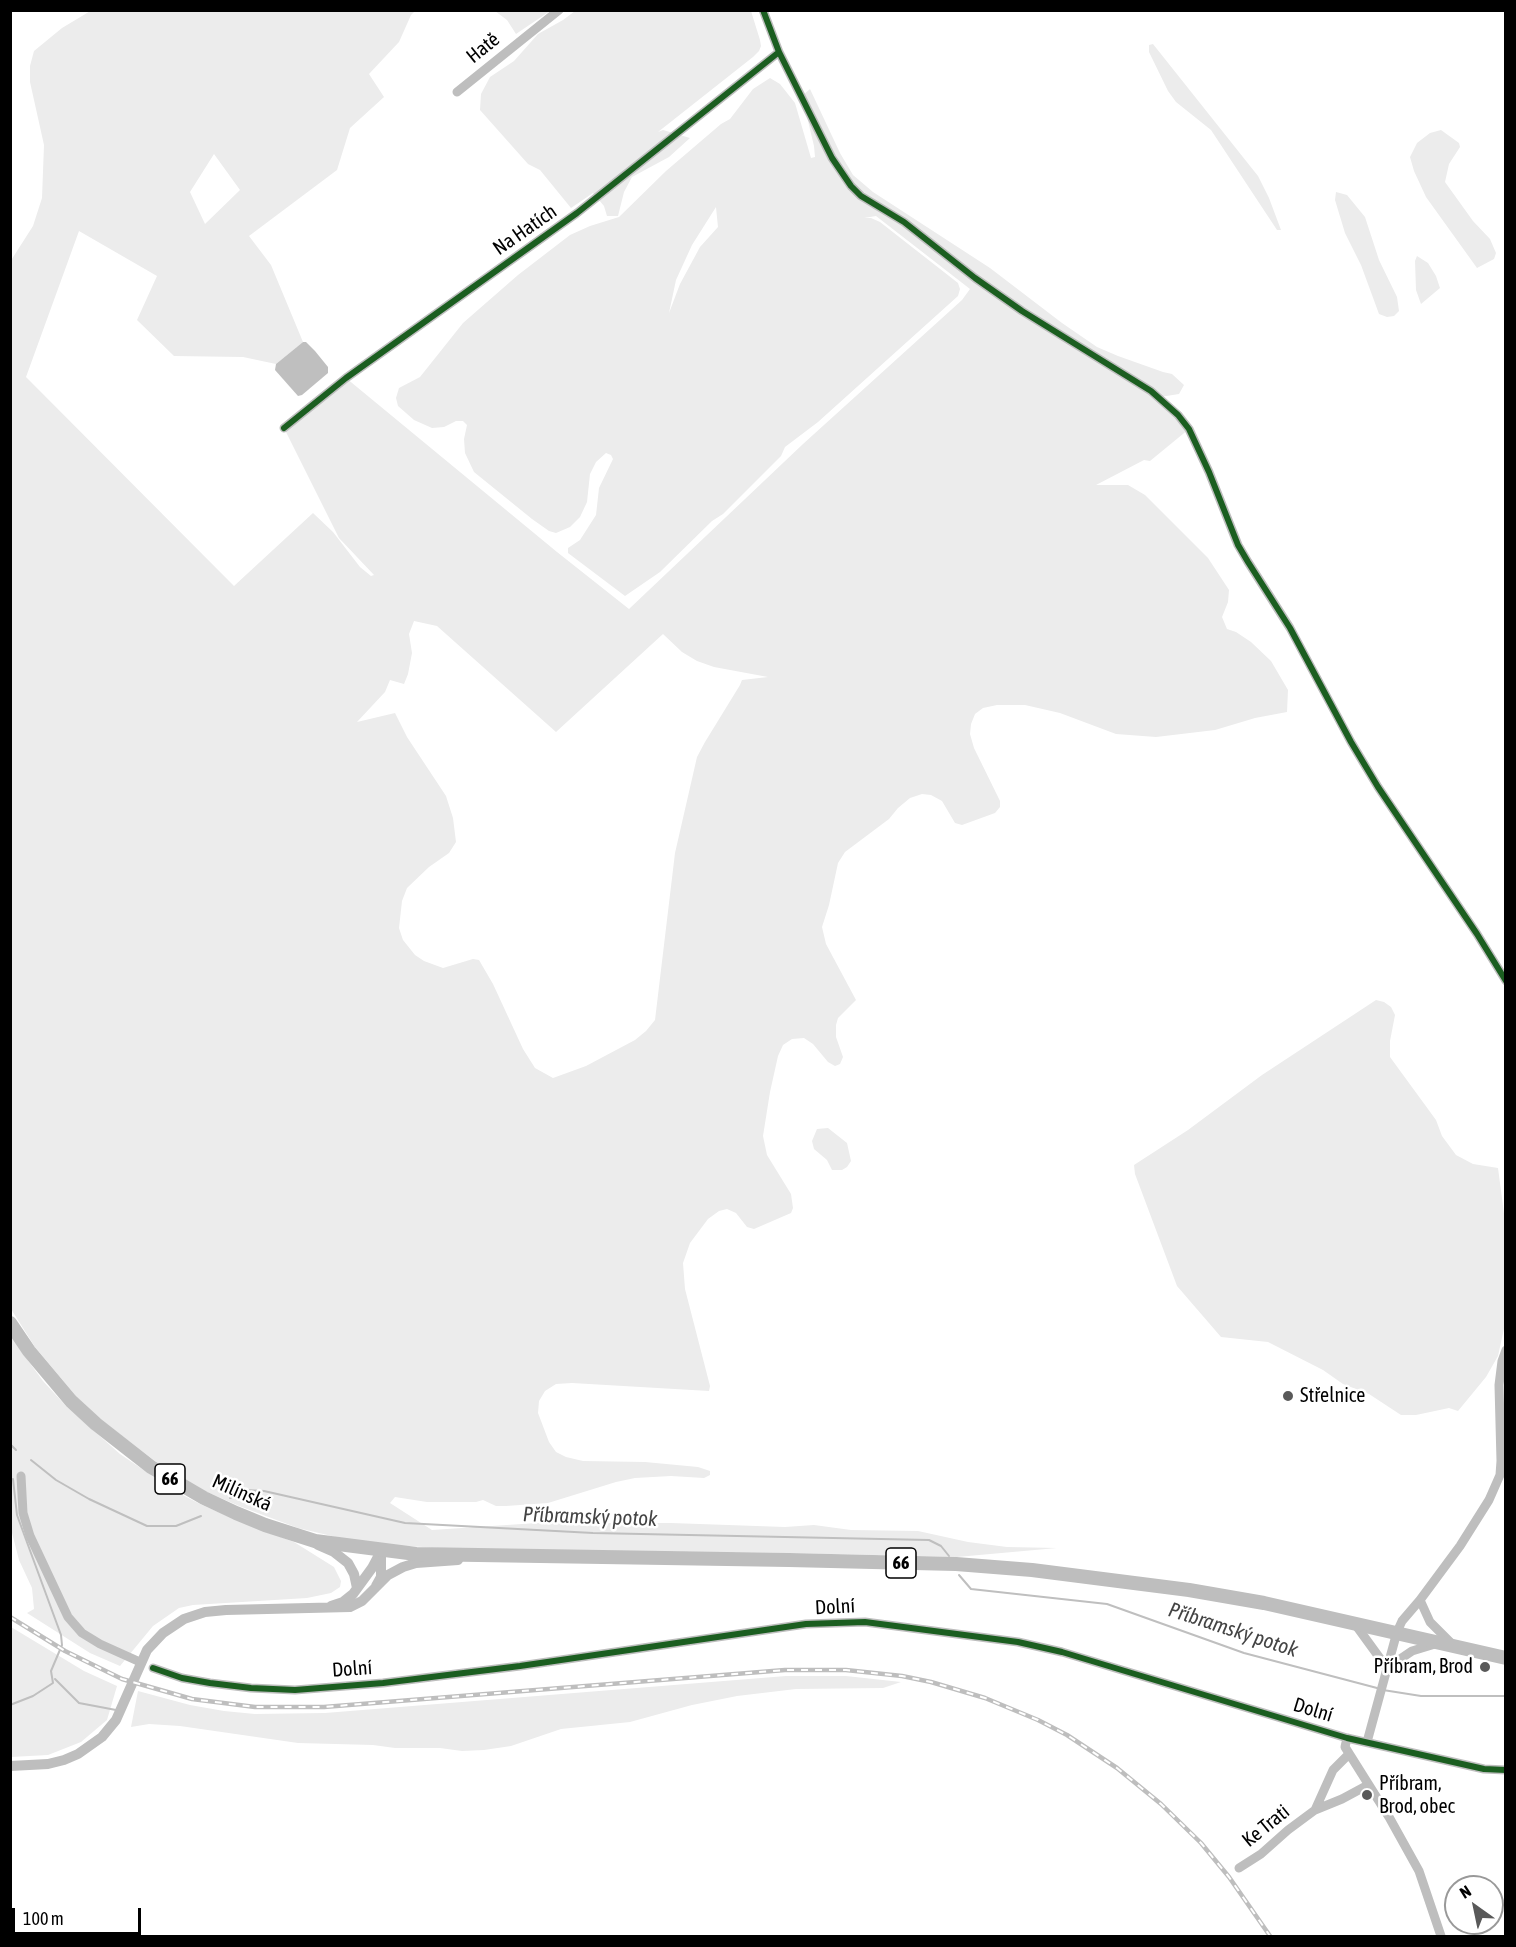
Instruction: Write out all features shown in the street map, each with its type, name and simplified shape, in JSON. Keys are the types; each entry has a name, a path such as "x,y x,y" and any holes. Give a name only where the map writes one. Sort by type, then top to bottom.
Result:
{"main road":[{"name":"Milínská","path":"10,1323 49,1376 71,1401 125,1448 168,1478 204,1498 265,1526 315,1541 381,1551"},
{"name":"66","path":"381,1551 477,1556 956,1564 1032,1570 1189,1590 1264,1603 1506,1658"}],"street":[{"name":"Hatě","path":"457,92 559,10"},
{"path":"763,10 780,52 832,158 842,175 861,196 904,222 975,278 1022,311 1151,391 1178,414 1194,439 1238,545 1290,628 1351,742 1378,787 1506,981"},
{"name":"Na Hatích","path":"284,428 346,378 578,213 780,52"},
{"path":"1367,1742 1402,1621 1475,1524 1500,1475 1499,1385 1506,1350"},
{"path":"21,1476 23,1513 30,1536 68,1617 82,1633 139,1665"},
{"path":"296,1536 342,1557 354,1574 357,1588"},
{"path":"322,1609 343,1602 372,1568 381,1551"},
{"path":"375,1588 381,1577 381,1551"},
{"path":"10,1766 48,1764 78,1754 102,1737 116,1720 147,1650 163,1633 194,1615 226,1610 350,1607 362,1601 388,1575 403,1567 416,1563 459,1560 477,1556"},
{"path":"1420,1600 1430,1622 1454,1646"},
{"name":"Dolní","path":"153,1668 182,1678 210,1683 295,1690 383,1683 520,1666 807,1624 866,1622 974,1635 1051,1650 1347,1738 1484,1769 1506,1770"},
{"path":"1354,1623 1387,1668"},
{"path":"1387,1668 1412,1652 1439,1642"},
{"path":"1347,1738 1345,1747 1389,1817 1419,1871 1441,1936"},
{"name":"Ke Trati","path":"1315,1810 1333,1770 1349,1754"},
{"name":"Ke Trati","path":"1239,1868 1261,1854 1315,1810 1342,1800 1368,1785"}],"shaded area":[{"path":"92,10 415,11 399,42 369,74 384,97 350,128 337,170 249,236 271,265 303,342 276,364 243,357 174,356 137,320 157,276 79,231 26,377 234,586 313,513 333,532 360,567 371,576 374,575 339,538 284,428 346,378 629,609 803,444 962,300 970,289 876,216 864,218 880,222 958,283 960,289 958,296 818,422 785,447 781,456 723,514 712,521 660,572 625,596 568,553 568,548 580,540 596,515 599,488 613,459 611,455 606,453 596,462 590,474 587,502 580,517 570,527 556,533 532,519 474,472 465,453 464,439 467,425 463,421 432,428 414,420 398,406 396,398 399,388 420,377 463,323 518,275 570,235 619,217 666,171 730,119 753,89 770,78 780,84 795,103 811,158 815,157 814,146 802,96 810,89 853,175 873,192 990,268 1097,347 1172,374 1184,385 1179,394 1160,397 1189,429 1150,461 1144,460 1096,485 1128,485 1145,495 1208,558 1229,590 1228,602 1222,617 1227,629 1251,642 1271,661 1288,690 1287,712 1255,718 1215,730 1156,737 1116,734 1060,713 1025,705 997,705 983,708 975,714 970,734 974,748 1000,801 1000,807 995,813 962,825 955,823 942,801 931,795 922,794 910,798 889,819 845,852 838,863 822,927 826,944 856,1000 838,1018 836,1025 836,1037 843,1057 840,1064 835,1066 804,1038 792,1039 783,1045 778,1056 770,1092 763,1136 767,1155 791,1194 793,1208 791,1213 754,1229 747,1227 736,1213 727,1209 719,1211 708,1219 690,1243 683,1263 685,1289 710,1386 709,1391 572,1383 556,1384 545,1391 539,1401 538,1413 549,1442 556,1452 566,1457 583,1461 645,1462 698,1467 710,1471 710,1475 704,1478 671,1476 635,1478 548,1503 496,1506 483,1500 427,1502 395,1497 390,1503 432,1530 537,1523 671,1523 785,1527 814,1525 851,1530 918,1531 968,1542 1007,1547 1057,1548 957,1557 478,1550 387,1545 340,1538 298,1528 239,1506 207,1492 155,1461 100,1419 76,1396 35,1347 11,1309 10,262 33,226 42,198 44,145 30,82 30,66 34,51 62,28","holes":["214,154 240,190 205,224 190,192","716,207 718,227 700,247 680,284 669,313 676,280 692,245","414,621 437,626 556,732 663,634 682,652 697,661 714,667 768,677 742,680 697,757 675,853 655,1020 635,1040 586,1066 553,1078 535,1068 523,1049 493,984 479,960 473,959 443,968 415,955 403,940 399,928 402,901 407,888 429,867 449,853 456,842 453,818 446,796 407,737 395,713 357,722 385,692 390,680 404,684 412,653 409,634"]},
{"path":"495,11 550,11 516,34 507,20"},
{"path":"575,11 751,11 760,40 759,51 753,57 658,132 663,130 690,138 669,157 632,177 624,192 618,216 607,216 604,206 593,193 571,208 540,170 528,164 480,110 481,94 490,77 514,61 538,34"},
{"path":"1153,44 1258,176 1281,230 1277,230 1211,130 1176,102 1168,91 1149,52 1149,45"},
{"path":"1441,130 1459,143 1460,147 1449,164 1445,182 1473,221 1490,239 1496,253 1494,259 1477,268 1426,197 1410,157 1417,143 1430,133"},
{"path":"1336,192 1347,195 1365,217 1379,260 1397,297 1399,311 1394,316 1387,317 1379,314 1361,265 1345,233 1335,200"},
{"path":"1417,256 1428,263 1440,288 1421,304 1416,290 1415,261"},
{"path":"303,342 315,351 328,367 328,373 298,396 275,370 276,364"},
{"path":"1376,1000 1391,1007 1395,1015 1390,1041 1390,1057 1436,1120 1442,1136 1456,1155 1473,1164 1498,1168 1506,1229 1505,1324 1498,1356 1486,1377 1458,1411 1449,1408 1416,1415 1401,1415 1369,1394 1343,1384 1323,1370 1268,1342 1221,1337 1177,1286 1135,1174 1134,1165 1188,1130 1262,1075"},
{"path":"828,1128 847,1143 851,1161 842,1170 832,1170 827,1160 814,1149 812,1141 817,1129"},
{"path":"10,1336 43,1381 66,1406 120,1454 173,1490 200,1504 294,1542 334,1567 341,1581 340,1587 331,1593 307,1598 193,1605 179,1608 153,1626 120,1666 90,1653 27,1613 34,1609 32,1588 19,1560 10,1525"},
{"path":"11,1627 84,1671 117,1686 107,1720 81,1742 48,1755 11,1757"},
{"path":"786,1676 846,1676 901,1682 883,1688 796,1689 737,1696 692,1705 630,1722 561,1729 511,1746 484,1750 462,1751 440,1748 298,1743 180,1726 149,1724 131,1727 138,1691 190,1705 224,1711 255,1714 325,1713"}],"waterway":[{"name":"Příbramský potok","path":"10,1444 16,1450"},
{"name":"Příbramský potok","path":"31,1460 56,1480 89,1499 147,1526 176,1526 201,1516"},
{"path":"10,1705 33,1696 53,1683 51,1671 62,1645 61,1635 17,1515 13,1479"},
{"name":"Příbramský potok","path":"230,1498 245,1490 264,1491 405,1523 593,1533 929,1540 941,1546 949,1556"},
{"name":"Příbramský potok","path":"959,1575 971,1589 1107,1604 1244,1653 1377,1688"},
{"path":"55,1679 79,1703 116,1710"},
{"name":"Příbramský potok","path":"1383,1690 1421,1696 1506,1696"}],"railway":[{"path":"10,1617 65,1651 122,1679 192,1699 255,1707 324,1707 785,1670 846,1670 902,1676 931,1682 985,1698 1038,1720 1067,1735 1117,1768 1161,1804 1201,1843 1229,1877 1270,1936"}],"cycle path":[{"path":"763,10 779,52 832,158 851,186 861,196 904,222 975,278 1022,311 1151,391 1178,415 1189,429 1238,545 1290,628 1351,742 1378,787 1506,981"},
{"path":"284,428 346,378 577,213 779,52"},
{"path":"153,1668 182,1678 210,1683 295,1690 383,1683 520,1666 806,1624 865,1622 1018,1642 1062,1652 1347,1738 1484,1769 1506,1770"}],"place":[{"name":"Střelnice","path":"1288,1396"},
{"name":"Příbram, Brod","path":"1485,1667"},
{"name":"Příbram, Brod, obec","path":"1367,1795"}]}
